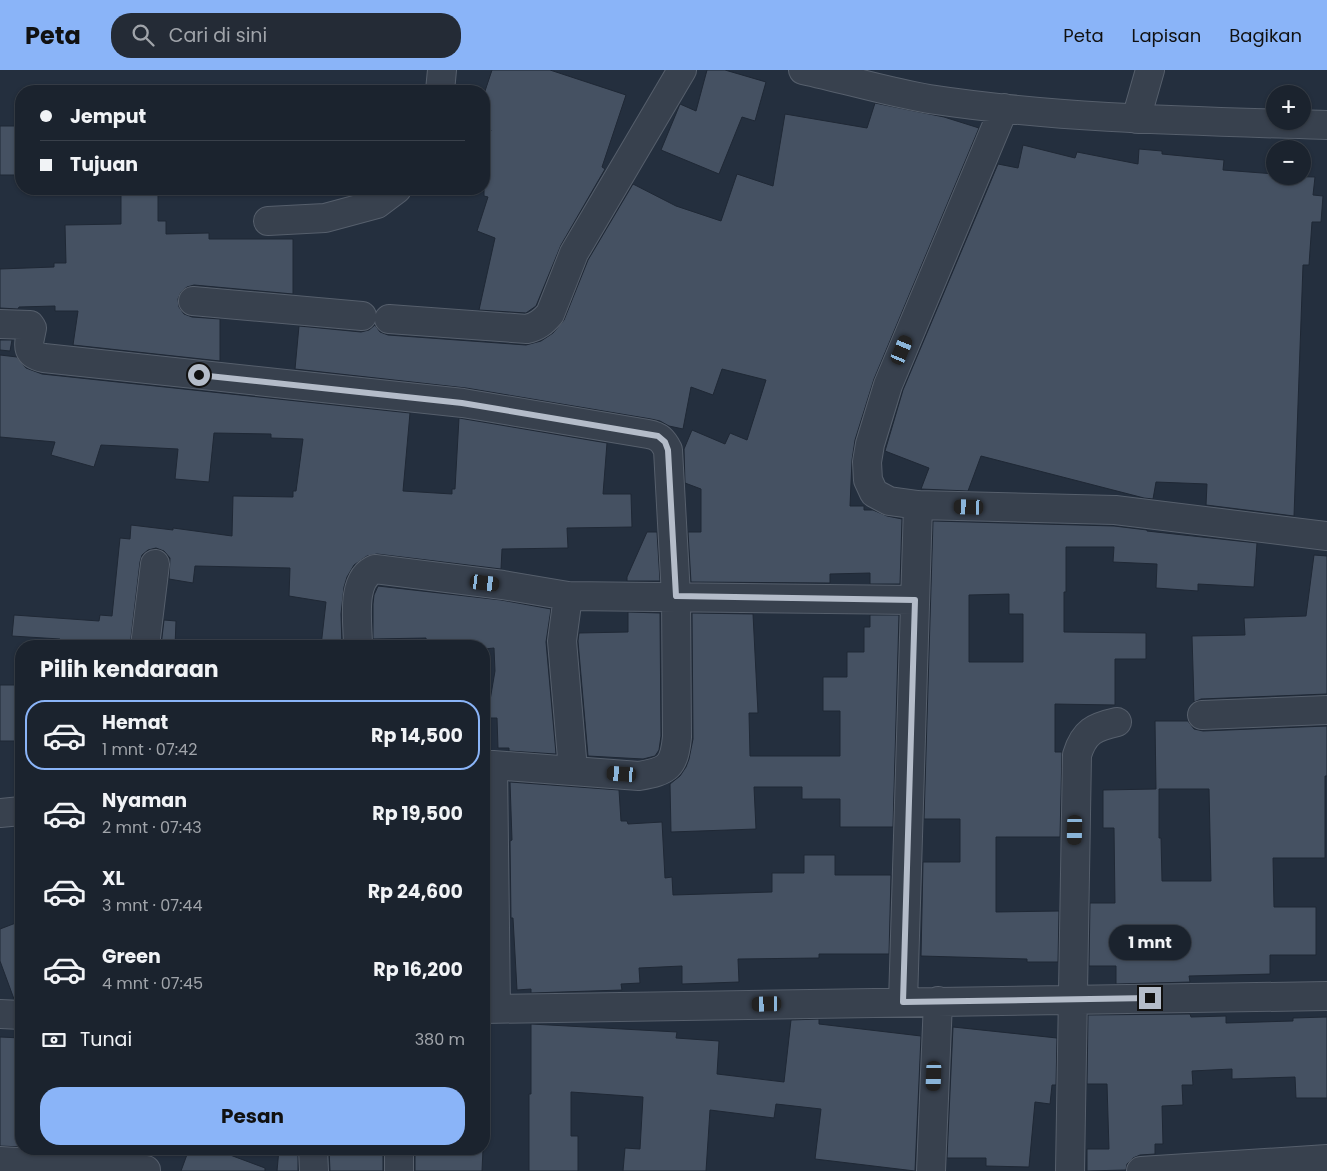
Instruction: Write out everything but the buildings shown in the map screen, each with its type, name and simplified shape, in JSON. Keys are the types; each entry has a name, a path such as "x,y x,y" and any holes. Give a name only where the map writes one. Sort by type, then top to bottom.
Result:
{"street":[{"path":"441,85 442,70"},
{"path":"389,319 527,330 544,321 550,314 574,253 682,70"},
{"path":"803,70 928,98 1004,108 1136,119 1327,125"},
{"path":"1136,119 1150,70"},
{"path":"1004,108 888,385 870,444 867,462 868,480 874,493 889,501 918,505 1115,510 1327,536"},
{"path":"268,221 325,218 377,204 389,195"},
{"path":"193,301 362,316"},
{"path":"0,324 30,325 32,328 29,346 31,352 37,357 462,403 658,436 665,442 668,450 676,596 677,737 676,753 672,763 666,768 639,776 573,770 490,766"},
{"path":"903,1002 918,505"},
{"path":"146,640 155,564"},
{"path":"358,640 360,585 363,577 375,569 503,585 568,596 915,600"},
{"path":"568,596 562,642 573,770"},
{"path":"1202,715 1327,710"},
{"path":"1070,1171 1077,756 1081,742 1092,730 1102,725 1117,722"},
{"path":"0,813 15,812"},
{"path":"490,1009 1327,996"},
{"path":"931,1171 938,1001"},
{"path":"0,1014 15,1015"},
{"path":"0,1161 146,1171 151,1155"},
{"path":"313,1155 314,1171"},
{"path":"399,1155 399,1171"},
{"path":"1141,1171 1327,1159"}],"route":[{"path":"199,375 462,403 658,436 665,442 668,450 676,596 915,600 903,1002 1150,998"}]}
